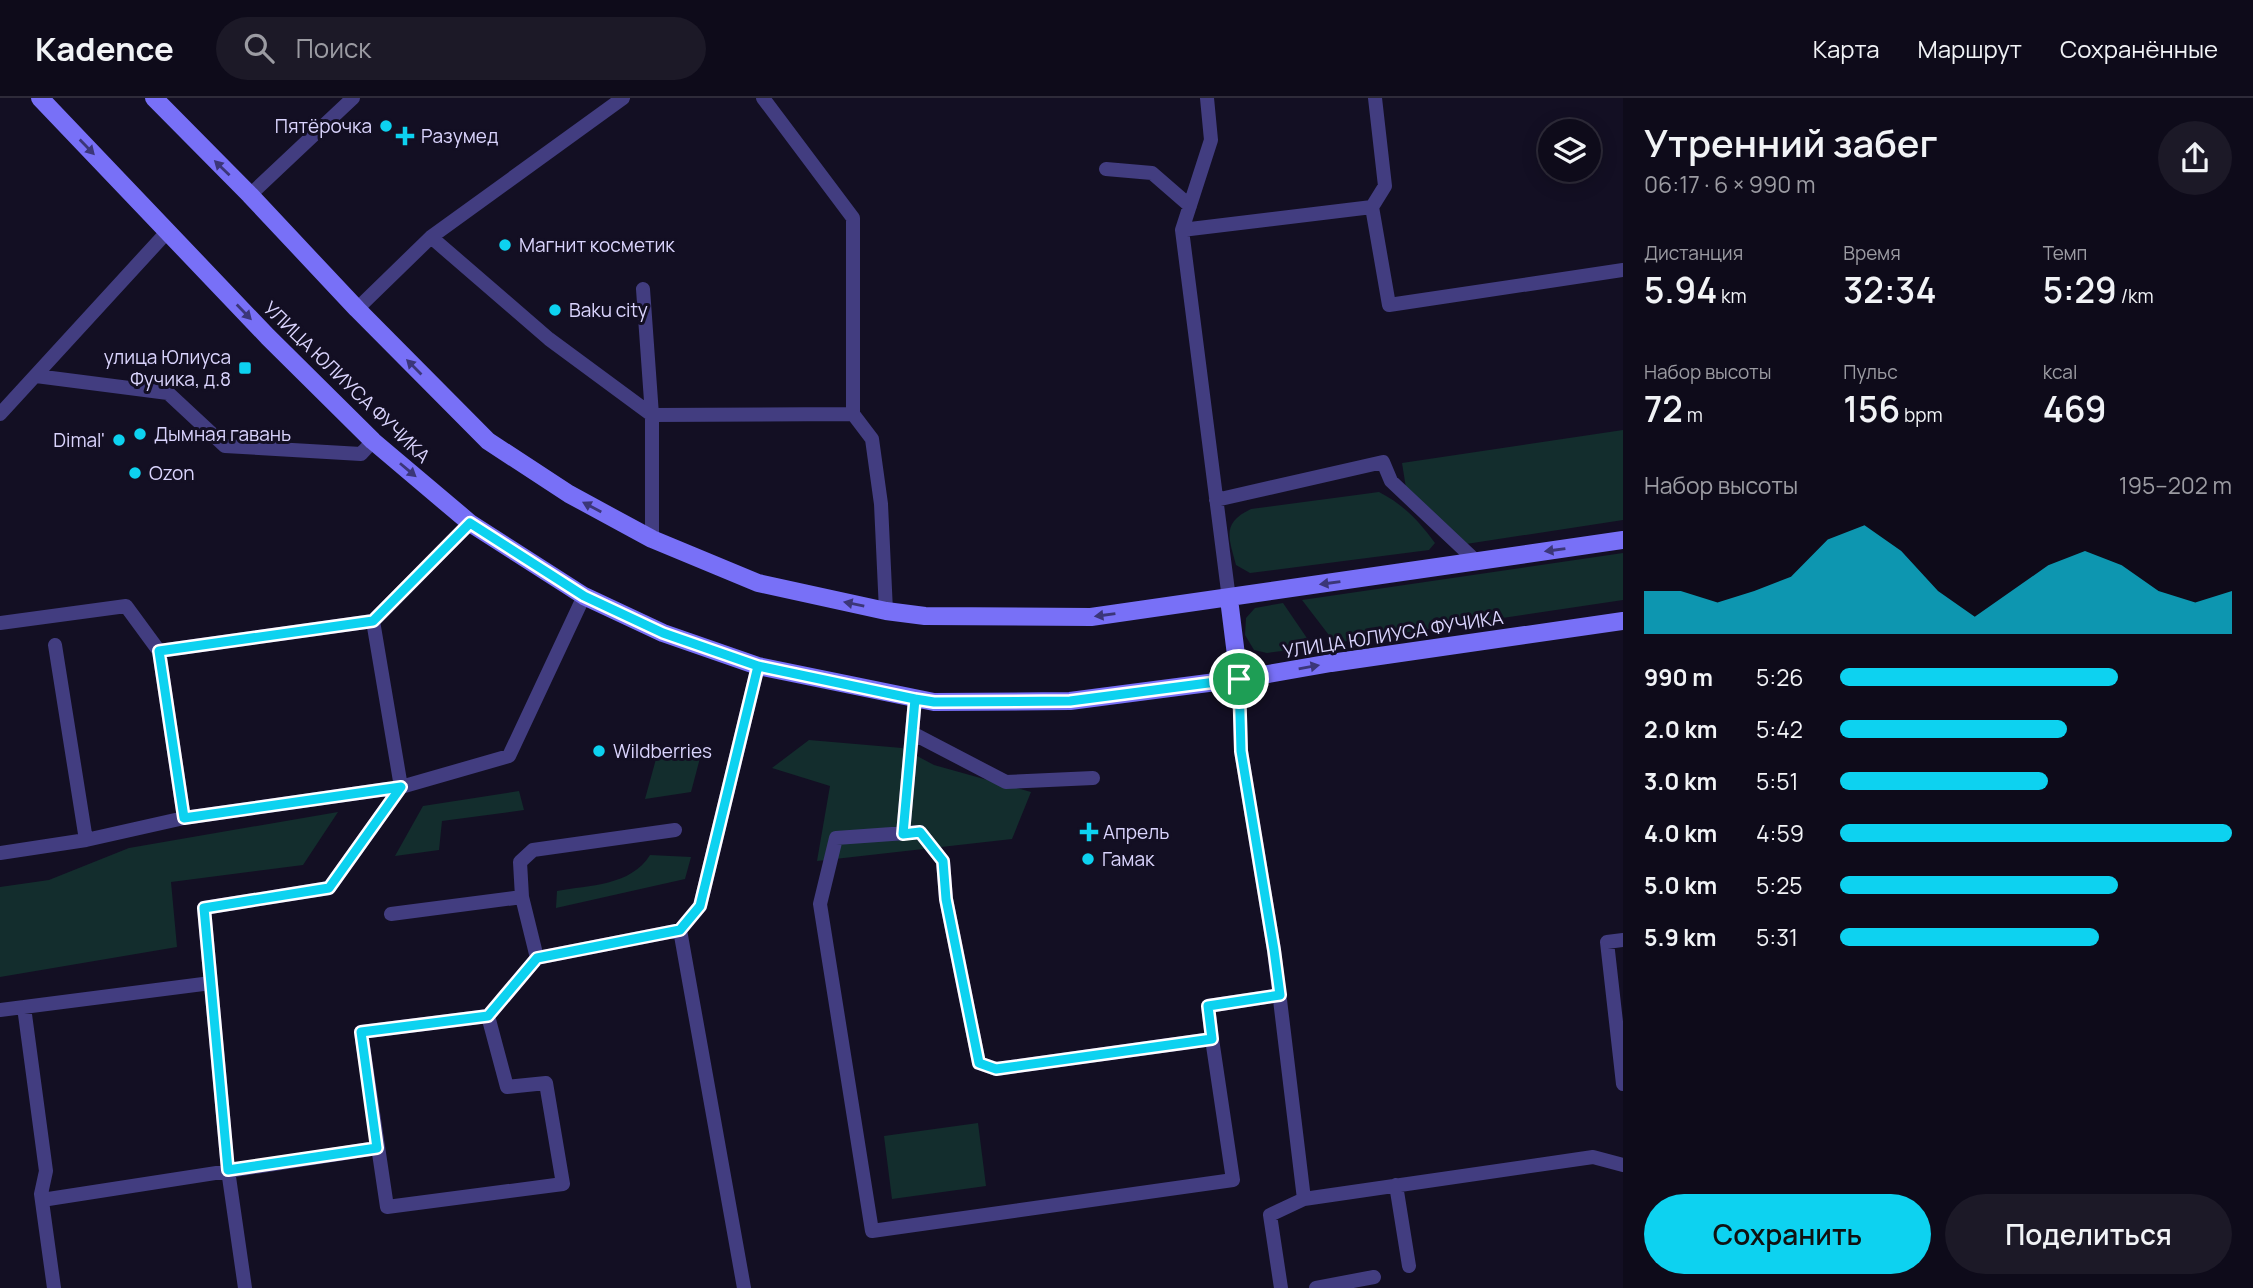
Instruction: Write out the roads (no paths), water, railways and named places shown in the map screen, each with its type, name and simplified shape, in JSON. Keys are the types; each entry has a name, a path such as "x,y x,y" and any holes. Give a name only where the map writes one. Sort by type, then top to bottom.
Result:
{"main road":[{"name":"УЛИЦА ЮЛИУСА ФУЧИКА","path":"40,98 268,337 373,440 470,523 584,596 663,633 758,666 934,702 1070,701 1239,679 1623,621"},
{"path":"154,98 488,442 569,494 652,539 758,583 886,611 925,616 1091,617 1623,540"},
{"path":"1229,599 1239,679"}],"lane":[{"path":"250,195 353,98"},
{"path":"357,309 431,237 623,98"},
{"path":"763,98 853,218 853,414 872,439 881,504 886,611"},
{"path":"1207,98 1211,140 1182,230 1229,599"},
{"path":"1375,98 1385,186 1372,207 1389,305 1623,270"},
{"path":"1106,169 1152,173 1190,206"},
{"path":"1182,230 1372,207"},
{"path":"0,414 167,232"},
{"path":"431,237 549,339 652,415 853,414"},
{"path":"643,289 652,415 652,539"},
{"path":"36,376 168,393 225,446 361,454 373,440"},
{"path":"1216,500 1383,462 1391,481 1477,562"},
{"path":"159,651 373,621 470,523"},
{"path":"0,853 86,840 184,818 401,787 509,756 584,596"},
{"path":"0,623 126,606 159,651 184,818"},
{"path":"245,1288 228,1170 204,908 329,888 401,787 373,621"},
{"path":"55,645 86,840"},
{"path":"488,1016 507,1087 546,1083 563,1184 387,1207 361,1032 488,1016 537,958 680,930 700,906 758,666"},
{"path":"1239,679 1241,751 1274,950 1304,1199"},
{"path":"903,834 915,699"},
{"path":"912,733 1006,782 1093,778"},
{"path":"537,958 522,897 520,862 533,850 675,830"},
{"path":"1212,1039 996,1069 979,1063 946,899 943,861 920,832 836,838 820,904 872,1231 1233,1180 1208,1006 1280,995"},
{"path":"391,914 522,897"},
{"path":"680,930 744,1288"},
{"path":"1623,940 1607,942 1623,1084"},
{"path":"0,1010 211,983"},
{"path":"24,1007 46,1171 42,1200 54,1288"},
{"path":"42,1200 377,1148"},
{"path":"1281,1288 1270,1215 1304,1199 1592,1157 1623,1165"},
{"path":"1395,1185 1409,1266"},
{"path":"1317,1288 1374,1278"}],"place":[{"name":"Пятёрочка","path":"386,126"},
{"name":"Разумед","path":"405,136"},
{"name":"Магнит косметик","path":"505,245"},
{"name":"Baku city","path":"555,310"},
{"name":"улица Юлиуса Фучика, д.8","path":"245,368"},
{"name":"Дымная гавань","path":"140,434"},
{"name":"Dimal'","path":"119,440"},
{"name":"Ozon","path":"135,473"},
{"name":"Wildberries","path":"599,751"},
{"name":"Апрель","path":"1089,832"},
{"name":"Гамак","path":"1088,859"}]}
